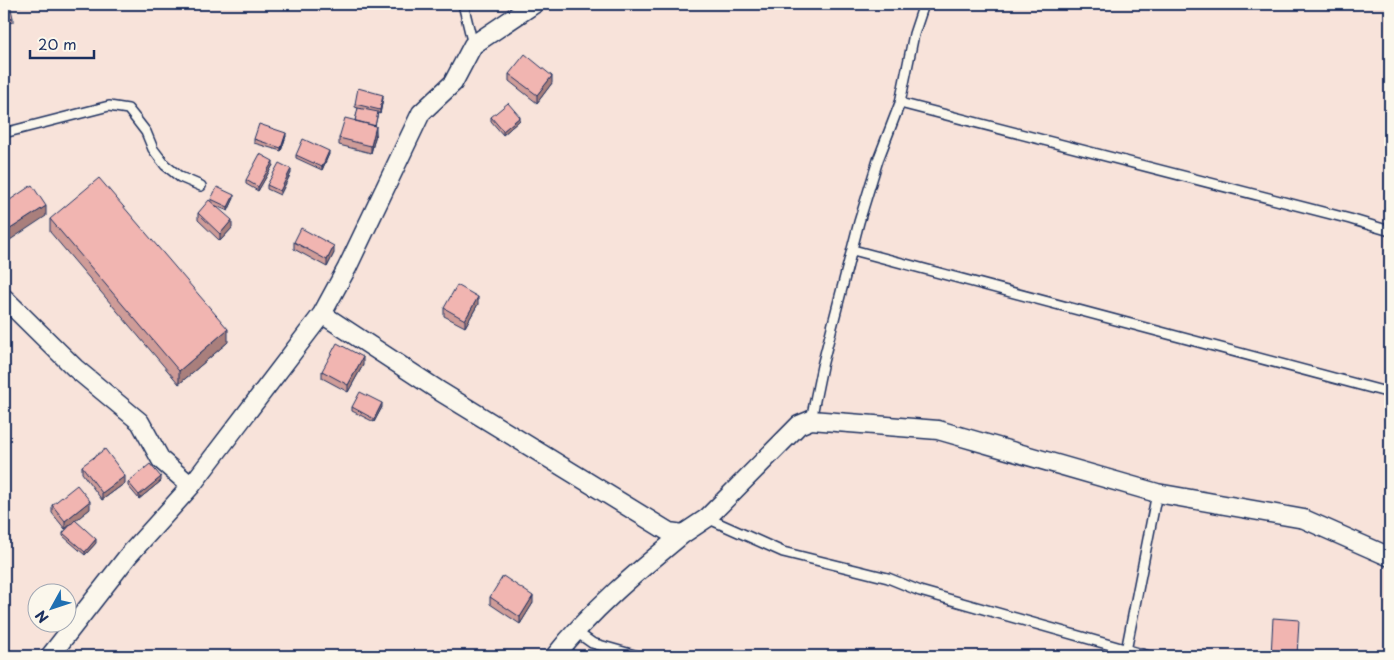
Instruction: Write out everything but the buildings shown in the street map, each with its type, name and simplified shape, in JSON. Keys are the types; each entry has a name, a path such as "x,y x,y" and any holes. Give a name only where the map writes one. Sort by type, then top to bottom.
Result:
{"street":[{"path":"50,656 128,556 190,486 322,314 347,268 421,113 453,83 473,45 534,4"},
{"path":"4,298 75,368 140,422 161,460 190,486"},
{"path":"322,314 441,392 669,532 684,534"},
{"path":"555,656 575,631 622,585 684,534 707,518 799,425 811,420 938,430 1158,493 1304,518 1390,557"}],"lane":[{"path":"463,4 473,45"},
{"path":"811,420 822,366 859,222 878,160 900,103 914,34 924,4"},
{"path":"900,103 1390,231"},
{"path":"4,133 109,106 128,109 165,165 180,177 201,186"},
{"path":"853,250 1390,392"},
{"path":"1126,653 1158,493"},
{"path":"707,518 783,552 888,578 920,592 1126,653 1149,656"},
{"path":"575,631 592,643 638,656"}]}
